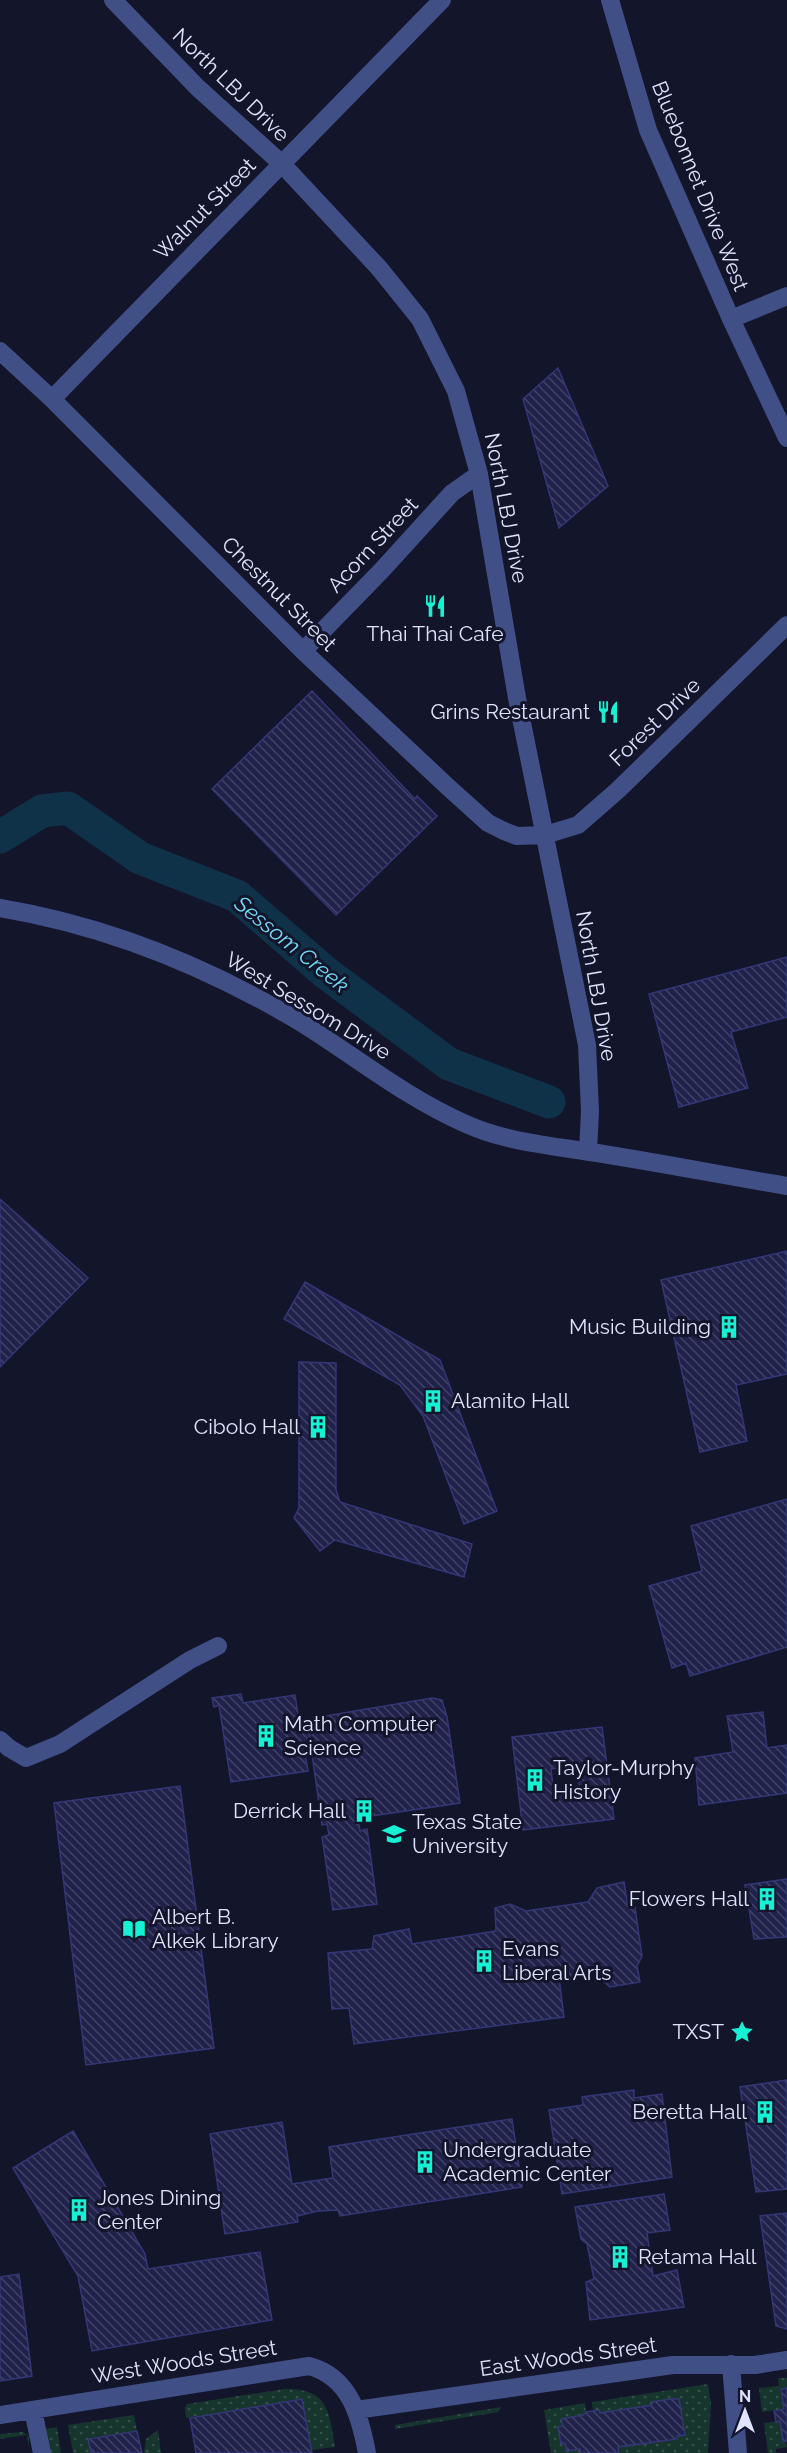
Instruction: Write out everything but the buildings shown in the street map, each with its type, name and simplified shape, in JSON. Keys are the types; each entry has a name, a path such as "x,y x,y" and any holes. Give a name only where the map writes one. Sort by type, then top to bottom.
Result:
{"street":[{"name":"North LBJ Drive","path":"113,0 198,88 282,164 379,268 420,319 456,391 479,474 517,698 587,1045 590,1111 588,1151"},
{"name":"Walnut Street","path":"52,399 442,0"},
{"name":"Bluebonnet Drive West","path":"610,0 648,130 730,319 787,438"},
{"path":"730,319 787,296"},
{"name":"Chestnut Street","path":"0,351 52,399 303,651 488,823 517,836 544,835"},
{"name":"Acorn Street","path":"303,651 382,570 452,493 479,474"},
{"name":"Forest Drive","path":"544,835 568,830 586,818 618,790 787,624"},
{"name":"West Sessom Drive","path":"0,908 70,922 169,954 249,993 422,1101 468,1125 529,1144 588,1151 787,1186"},
{"path":"0,1740 26,1758 37,1755 60,1744 190,1660 218,1646"},
{"name":"East Woods Street","path":"356,2410 674,2365 755,2365 787,2360"},
{"path":"731,2364 738,2453"},
{"name":"West Woods Street","path":"0,2415 297,2366 314,2368 333,2377 347,2393 356,2410 367,2453"},
{"path":"33,2410 42,2453"}],"green space":[{"path":"778,2378 787,2378 787,2388 780,2389 784,2409 762,2412 759,2388 779,2386"},
{"path":"708,2384 711,2404 708,2453 619,2453 618,2447 677,2440 677,2436 685,2435 679,2400 652,2402 652,2405 600,2413 593,2411 592,2402"},
{"path":"284,2389 310,2392 318,2397 328,2412 335,2447 311,2450 302,2399 186,2418 187,2404"},
{"path":"585,2403 586,2412 583,2415 562,2419 563,2426 558,2427 561,2444 565,2443 567,2451 580,2449 581,2453 551,2453 544,2410"},
{"path":"501,2407 498,2412 395,2429 395,2425"},
{"path":"134,2415 137,2431 89,2438 91,2453 73,2453 68,2425"},
{"path":"780,2421 787,2447 776,2449 776,2453 768,2453 764,2423"},
{"path":"57,2427 61,2453 50,2453 46,2429"},
{"path":"158,2430 161,2453 144,2453 146,2439"},
{"path":"23,2432 29,2436 29,2448 27,2435 0,2439 0,2434"}],"waterway":[{"name":"Sessom Creek","path":"0,837 42,811 68,808 140,858 237,896 326,973 449,1064 549,1102"}],"place":[{"name":"Thai Thai Cafe","path":"435,606"},
{"name":"Grins Restaurant","path":"608,712"},
{"name":"Music Building","path":"729,1327"},
{"name":"Alamito Hall","path":"433,1401"},
{"name":"Cibolo Hall","path":"318,1427"},
{"name":"Math Computer Science","path":"266,1736"},
{"name":"Taylor-Murphy History","path":"535,1780"},
{"name":"Derrick Hall","path":"364,1811"},
{"name":"Texas State University","path":"394,1834"},
{"name":"Flowers Hall","path":"767,1899"},
{"name":"Albert B. Alkek Library","path":"134,1929"},
{"name":"Evans Liberal Arts","path":"484,1961"},
{"name":"TXST","path":"742,2032"},
{"name":"Beretta Hall","path":"765,2112"},
{"name":"Undergraduate Academic Center","path":"425,2162"},
{"name":"Jones Dining Center","path":"79,2210"},
{"name":"Retama Hall","path":"620,2257"}]}
